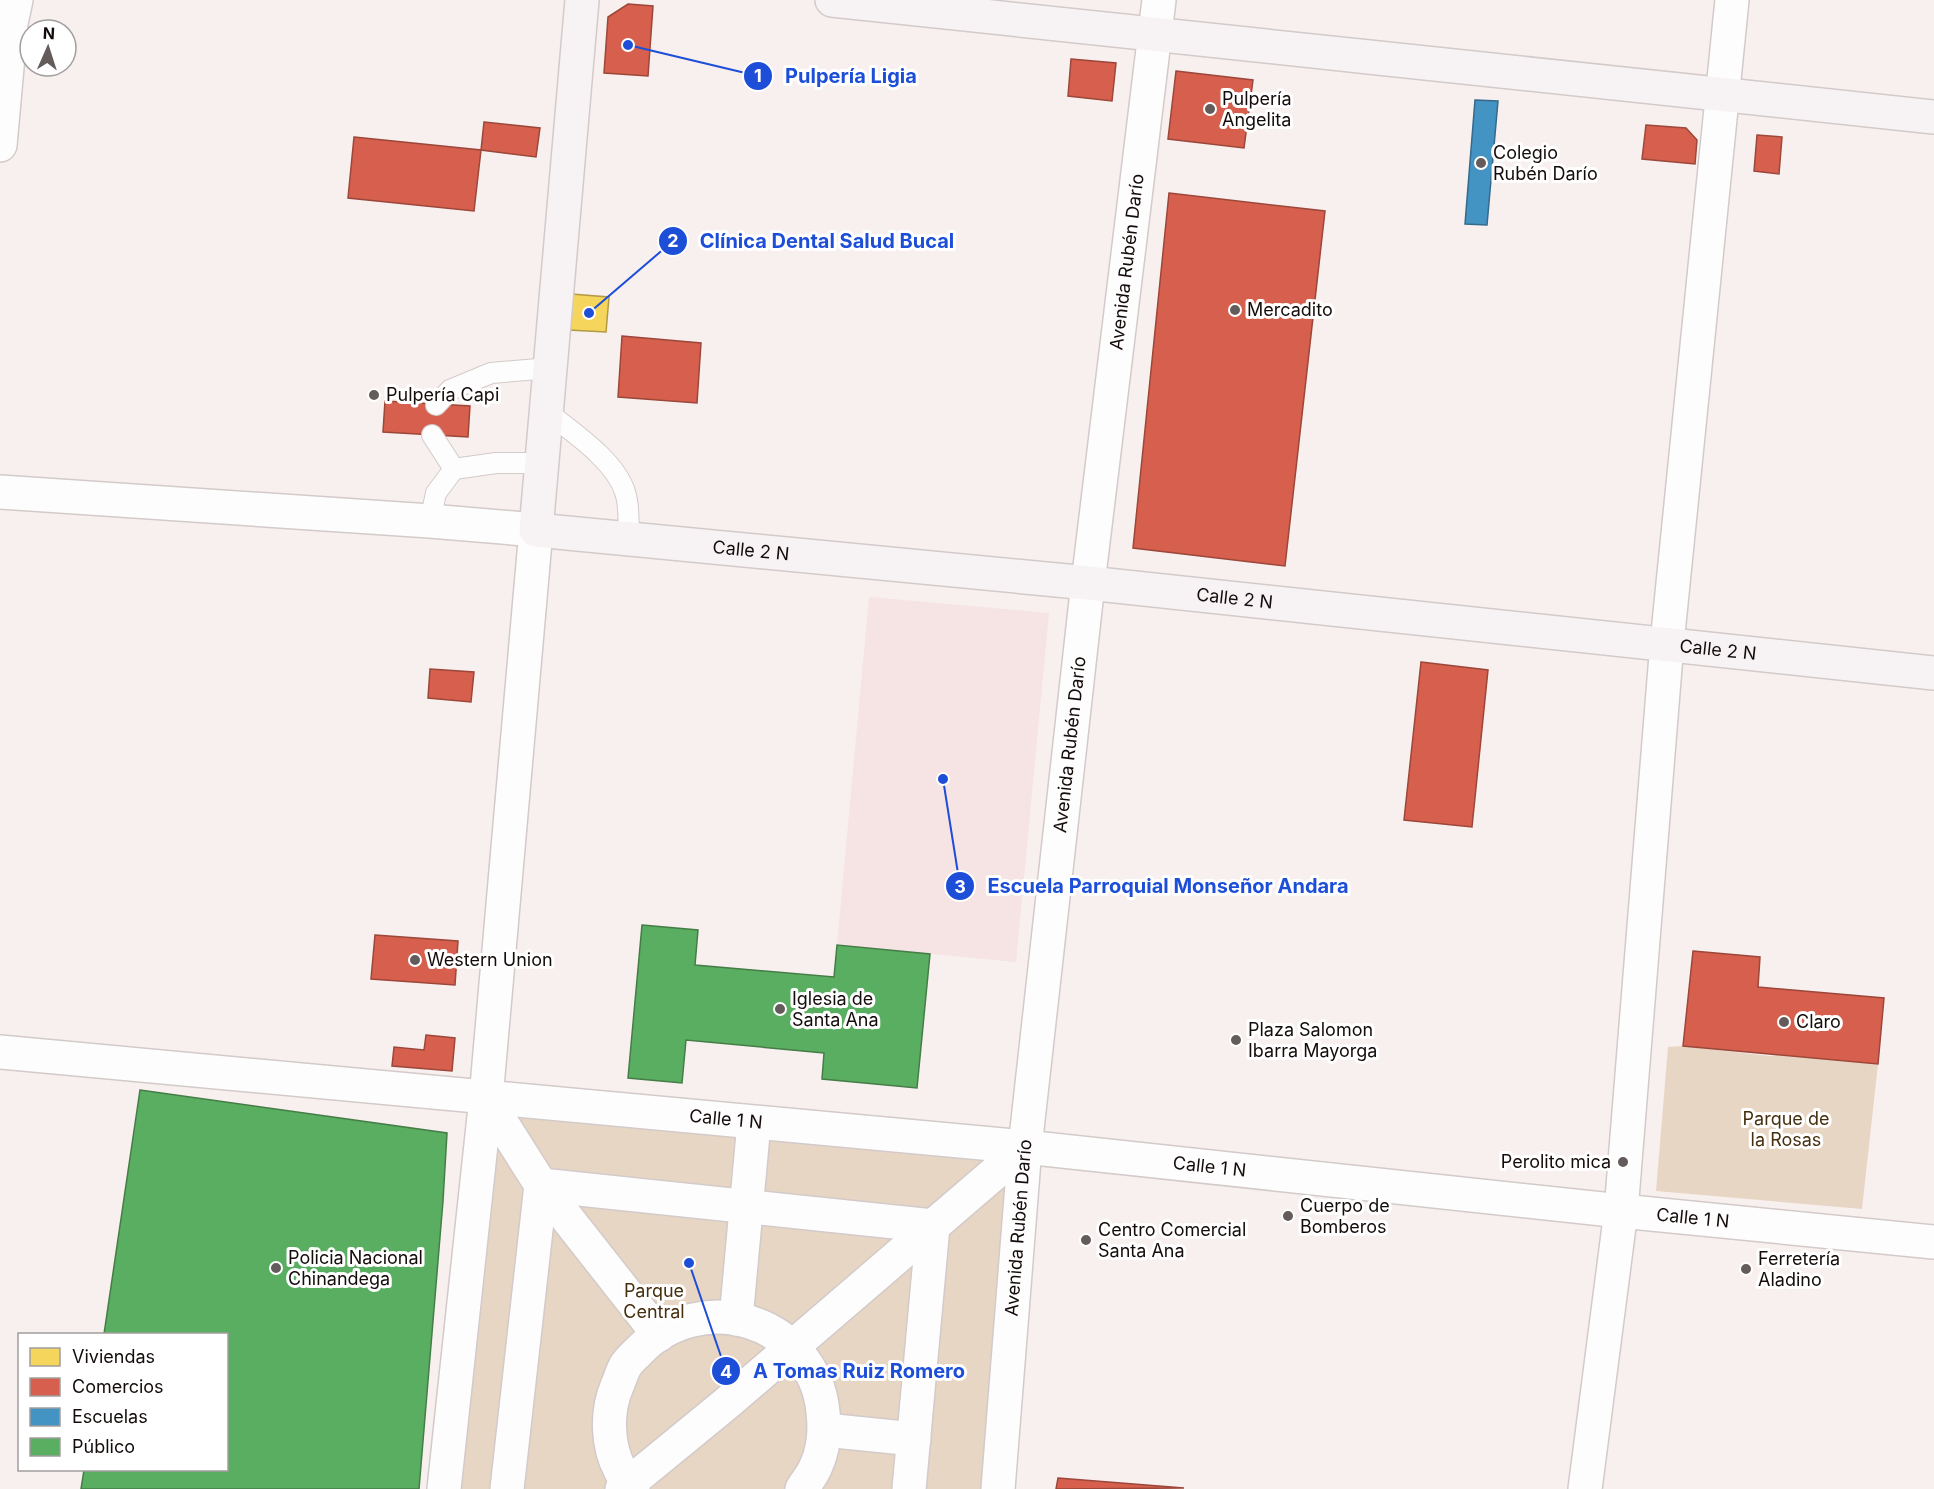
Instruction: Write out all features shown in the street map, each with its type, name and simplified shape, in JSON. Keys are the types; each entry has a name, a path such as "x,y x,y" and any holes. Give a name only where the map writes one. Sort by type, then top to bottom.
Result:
{"street":[{"path":"0,145 11,23 16,0"},
{"path":"444,1489 486,1098 582,0"},
{"path":"832,0 1154,36 1934,117"},
{"name":"Avenida Rubén Darío","path":"998,1489 1025,1148 1088,583 1158,0"},
{"path":"1585,1489 1621,1211 1667,643 1732,0"},
{"path":"0,492 536,530"},
{"name":"Calle 2 N","path":"536,530 1088,583 1934,673"},
{"name":"Calle 1 N","path":"0,1052 1025,1148 1934,1242"},
{"path":"486,1098 541,1185 659,1335"},
{"path":"736,1319 754,1123"},
{"path":"802,1489 817,1464 825,1430 821,1396 807,1364 792,1347 784,1339 753,1322 718,1316 683,1322 650,1339 626,1365 612,1399 609,1435 628,1487 792,1347 933,1226 1025,1148"},
{"path":"541,1185 933,1226"},
{"path":"507,1489 541,1185"},
{"path":"909,1489 933,1226"},
{"path":"825,1430 914,1439"}],"lane":[{"path":"436,405 450,390 491,373 550,368"},
{"path":"546,411 593,449 614,471 625,492 629,539"},
{"path":"432,435 454,470"},
{"path":"430,521 436,493 454,470 496,463 542,464"}],"shaded area":[{"path":"869,597 1049,613 1016,962 837,945"}],"green space":[{"name":"Parque de la Rosas","path":"1683,1046 1769,1056 1780,1055 1878,1064 1862,1209 1656,1191 1668,1047"},
{"name":"Parque Central","path":"486,1098 1025,1147 998,1489 444,1489"}],"building: Viviendas":[{"path":"571,294 609,297 606,332 569,330"}],"building: Comercios":[{"path":"628,4 653,6 648,76 604,73 608,17"},
{"path":"1071,59 1116,63 1112,101 1068,96"},
{"name":"Pulpería Angelita","path":"1176,71 1253,80 1244,148 1168,139"},
{"path":"484,122 540,128 536,157 481,150"},
{"path":"1646,125 1686,128 1697,140 1695,164 1642,159"},
{"path":"1757,135 1782,137 1779,174 1754,171"},
{"path":"354,137 481,150 474,211 348,198"},
{"name":"Mercadito","path":"1169,193 1325,211 1285,566 1133,548"},
{"path":"622,336 701,343 697,403 618,397"},
{"path":"385,401 470,406 468,437 383,432"},
{"path":"1421,662 1488,670 1472,827 1404,820"},
{"path":"430,669 474,672 471,702 428,698"},
{"name":"Western Union","path":"375,935 458,941 455,985 371,979"},
{"name":"Claro","path":"1693,951 1760,957 1758,987 1884,998 1878,1064 1683,1046"},
{"path":"426,1035 455,1038 452,1071 392,1066 394,1047 424,1050"},
{"path":"1058,1478 1184,1488 1056,1489"}],"building: Escuelas":[{"name":"Colegio Rubén Darío","path":"1475,100 1498,101 1487,225 1465,224"}],"building: Público":[{"name":"Iglesia de Santa Ana","path":"642,925 698,930 695,965 834,977 837,945 930,954 917,1088 822,1079 824,1053 686,1040 682,1083 628,1078"},
{"name":"Policia Nacional Chinandega","path":"140,1090 447,1133 419,1489 81,1489 84,1471 228,1471 228,1333 104,1333"}],"place":[{"name":"Pulpería Ligia","path":"628,45"},
{"name":"Pulpería Angelita","path":"1210,109"},
{"name":"Colegio Rubén Darío","path":"1481,163"},
{"name":"Mercadito","path":"1235,310"},
{"name":"Clínica Dental Salud Bucal","path":"589,313"},
{"name":"Pulpería Capi","path":"374,395"},
{"name":"Escuela Parroquial Monseñor Andara","path":"943,779"},
{"name":"Western Union","path":"415,960"},
{"name":"Iglesia de Santa Ana","path":"780,1009"},
{"name":"Claro","path":"1784,1022"},
{"name":"Plaza Salomon Ibarra Mayorga","path":"1236,1040"},
{"name":"Perolito mica","path":"1623,1162"},
{"name":"Cuerpo de Bomberos","path":"1288,1216"},
{"name":"Centro Comercial Santa Ana","path":"1086,1240"},
{"name":"A Tomas Ruiz Romero","path":"689,1263"},
{"name":"Policia Nacional Chinandega","path":"276,1268"},
{"name":"Ferretería Aladino","path":"1746,1269"}]}
